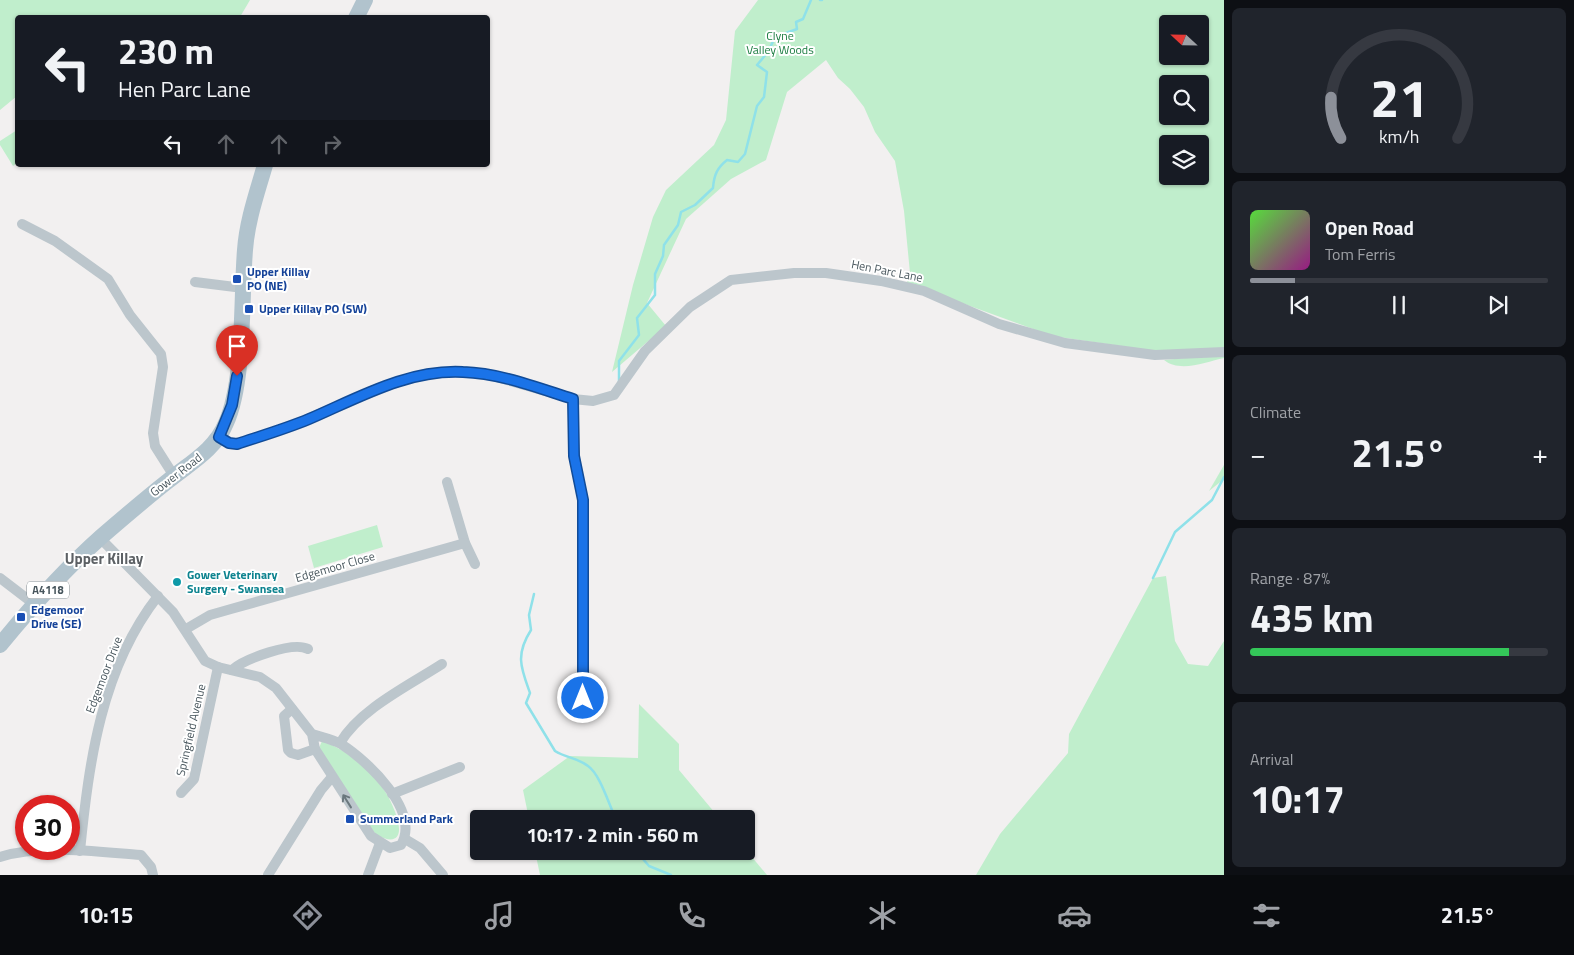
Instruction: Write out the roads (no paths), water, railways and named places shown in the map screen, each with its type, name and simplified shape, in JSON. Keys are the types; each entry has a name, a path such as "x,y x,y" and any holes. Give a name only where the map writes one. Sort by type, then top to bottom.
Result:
{"main road":[{"path":"358,15 365,0"},
{"name":"Gower Road","path":"0,645 34,604 100,538 174,476 204,455 219,437 232,405 237,376 249,220 264,167"}],"street":[{"path":"22,224 55,241 108,279 130,315 161,354 164,367 153,433 155,446 174,476"},
{"name":"Hen Parc Lane","path":"573,399 593,401 614,395 645,351 690,307 731,280 794,273 826,273 881,281 924,291 999,324 1066,343 1154,355 1224,352"},
{"path":"194,282 243,288"},
{"path":"219,437 229,443 237,444 291,426 380,388 421,374 462,371 486,374 573,399 574,456 583,500 583,698"},
{"path":"447,482 465,542 475,564"},
{"path":"100,538 158,596 186,629 200,657 218,667 260,677 276,688 312,734 314,749 371,836 390,848 396,848 401,845 405,839 404,815 381,779 340,744 312,734"},
{"name":"Edgemoor Close","path":"186,629 210,615 231,608 465,542"},
{"path":"0,578 34,604"},
{"name":"Edgemoor Drive","path":"80,851 88,778 99,720 132,638 144,614 158,596"},
{"path":"232,670 239,664 273,652 302,646 308,649"},
{"path":"340,744 346,733 363,715 442,664"},
{"name":"Springfield Avenue","path":"181,793 194,779 218,667"},
{"path":"292,709 284,716 288,750 291,754 298,755 314,749"},
{"path":"392,794 460,767"},
{"path":"268,875 321,790 332,777"},
{"path":"405,839 420,848 443,875"},
{"path":"368,875 380,843"},
{"path":"80,851 141,855 152,867 153,875"},
{"path":"0,857 15,853"}],"waterway":[{"path":"619,382 619,361 639,335 637,318 655,295 655,274 663,256 664,245 678,225 681,212 695,205 713,188 718,169 727,160 738,162 745,154 757,106 764,97 767,72 757,65 768,52 775,37 797,29 796,22 803,19 811,0"},
{"path":"1153,578 1175,532 1212,500 1224,477"},
{"path":"534,594 529,615 531,630 521,654 522,669 530,693 526,703 555,751 580,761 592,770 612,810"},
{"path":"644,860 649,866 671,875"}],"place":[{"name":"Upper Killay PO (NE)","path":"237,279"},
{"name":"Upper Killay PO (SW)","path":"249,309"},
{"name":"Gower Veterinary Surgery - Swansea","path":"177,582"},
{"name":"Edgemoor Drive (SE)","path":"21,617"},
{"name":"Summerland Park","path":"350,819"}],"district":[{"name":"Upper Killay","path":"104,559"}],"park label":[{"name":"Clyne Valley Woods","path":"780,43"}]}
